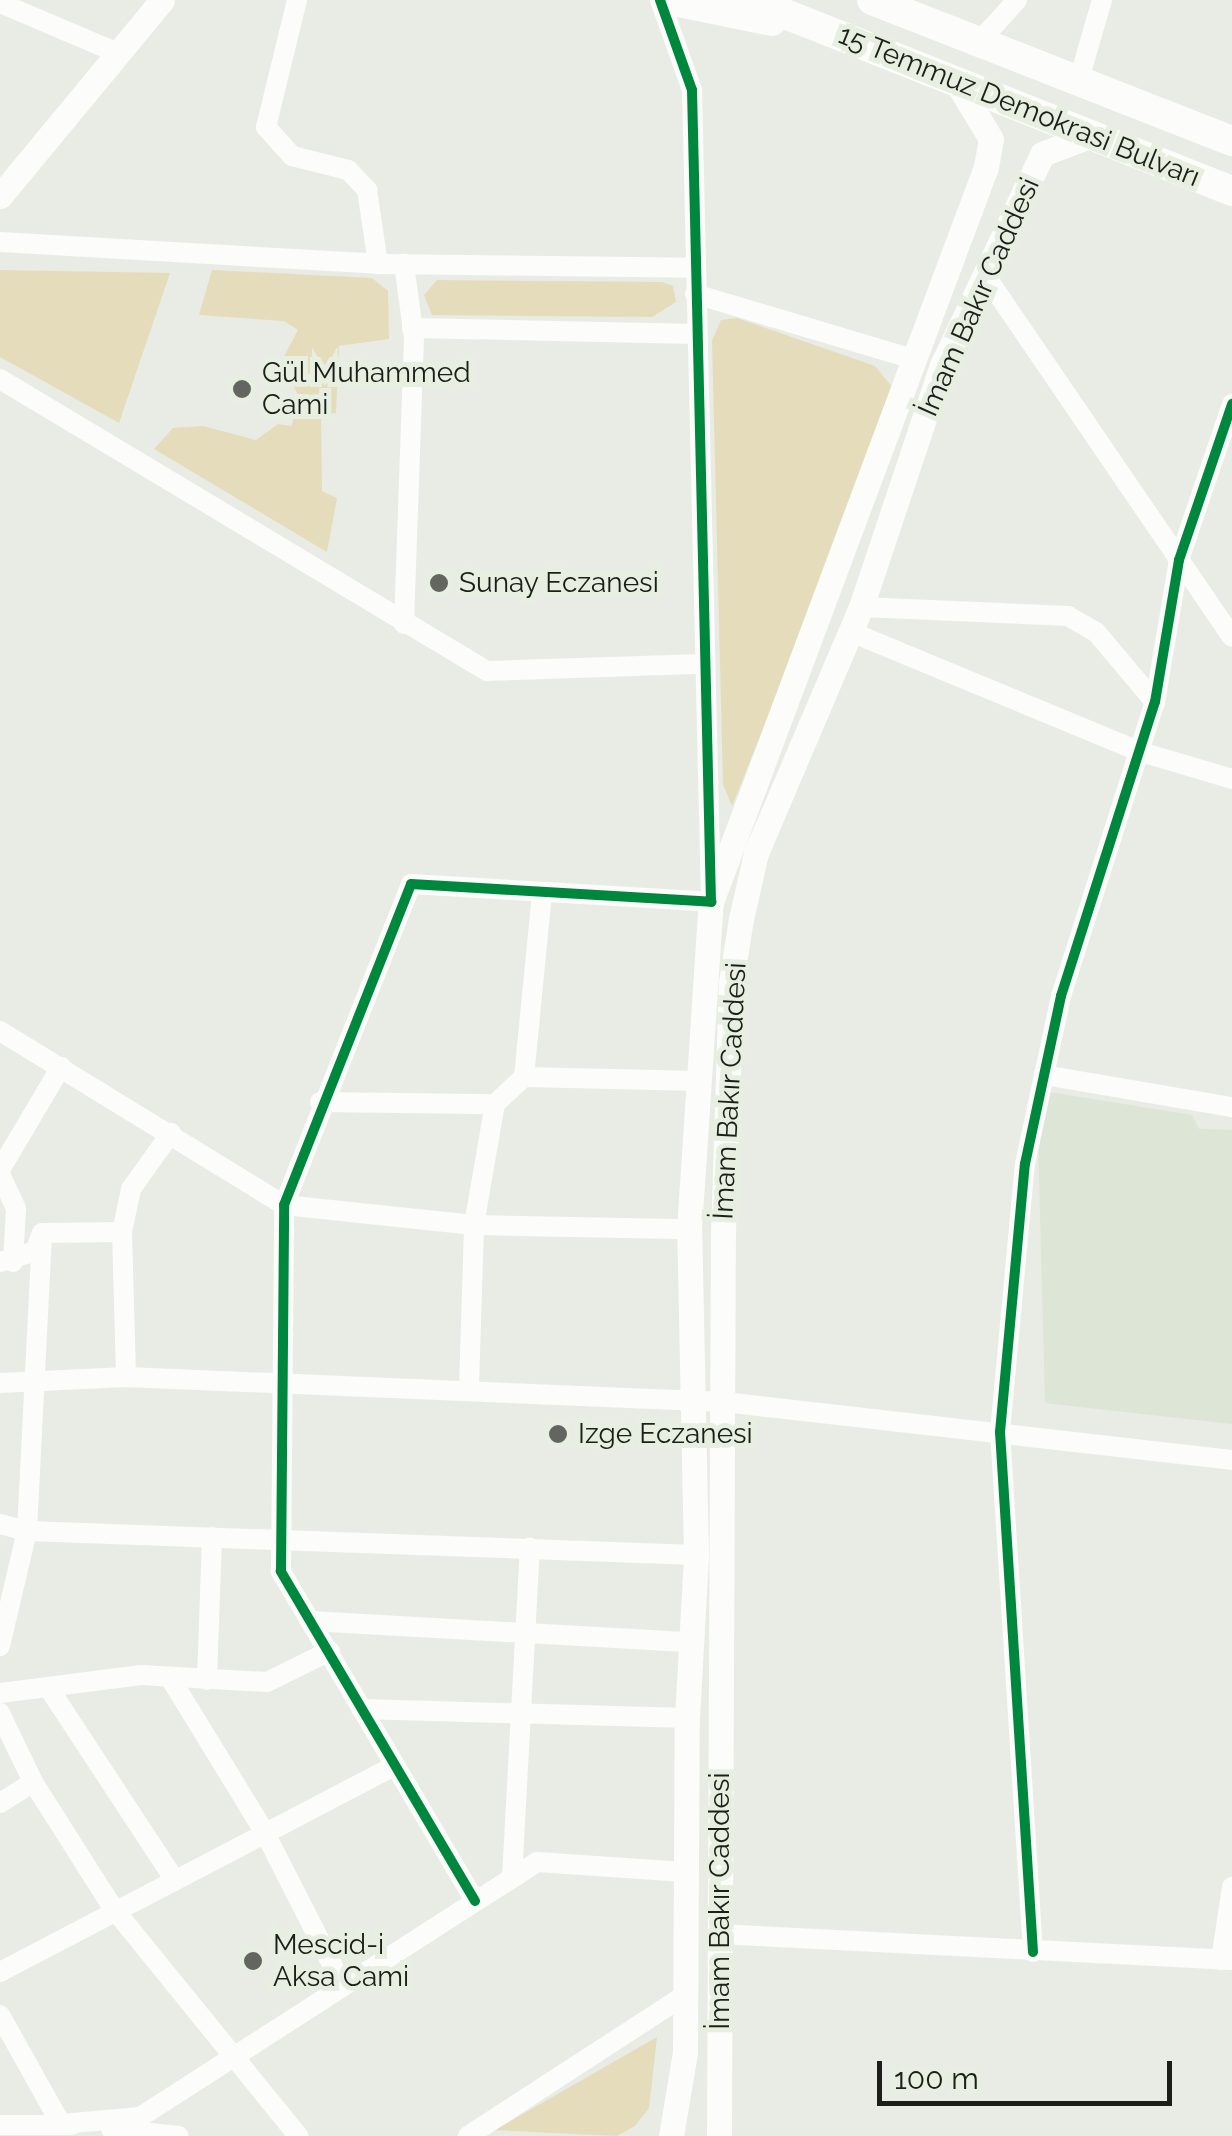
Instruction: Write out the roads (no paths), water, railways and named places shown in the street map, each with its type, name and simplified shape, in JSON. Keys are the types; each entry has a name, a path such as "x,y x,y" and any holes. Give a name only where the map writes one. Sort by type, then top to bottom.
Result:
{"highway":[{"path":"669,0 839,34"},
{"name":"15 Temmuz Demokrasi Bulvarı","path":"750,0 1232,191"},
{"name":"15 Temmuz Demokrasi Bulvarı","path":"879,2 1232,142"}],"main road":[{"path":"0,196 162,0"},
{"path":"671,2136 685,2052 687,1718 696,1555 689,1229 710,902 910,358 986,167 991,139 957,83"},
{"name":"İmam Bakır Caddesi","path":"719,2136 730,1002 741,919 756,853 861,608 942,365 1042,154 1087,136"}],"street":[{"path":"297,0 266,127 292,156 348,170 367,190 378,264"},
{"path":"475,1901 281,1571 284,1205 320,1102 411,884 710,902 692,90 660,0"},
{"path":"980,41 1017,0"},
{"path":"1078,83 1102,0"},
{"path":"0,4 120,54"},
{"path":"0,242 378,264 694,268"},
{"path":"404,264 412,328 404,624"},
{"path":"985,274 1232,638"},
{"path":"695,294 910,358"},
{"path":"412,328 696,334"},
{"path":"0,379 487,671 702,664"},
{"path":"1032,1952 1000,1432 1025,1164 1060,996 1155,702 1179,560 1227,431 1232,404"},
{"path":"861,608 1068,616 1096,632 1155,702"},
{"path":"850,632 1138,751 1232,779"},
{"path":"469,1388 474,1224 495,1104 524,1077 542,894"},
{"path":"0,1030 284,1205 474,1224 689,1229"},
{"path":"6,1262 16,1209 0,1172 61,1067"},
{"path":"1044,1075 1232,1107"},
{"path":"524,1077 698,1080"},
{"path":"320,1102 495,1104"},
{"path":"126,1377 122,1232 131,1188 171,1132"},
{"path":"42,1233 122,1232"},
{"path":"6,1262 35,1251 42,1233"},
{"path":"0,1646 27,1531 38,1384 42,1233"},
{"path":"0,1383 126,1377 469,1388 724,1402 1232,1460"},
{"path":"0,1524 27,1531 696,1555"},
{"path":"208,1680 212,1537"},
{"path":"512,1878 522,1632 530,1547"},
{"path":"310,1620 690,1642"},
{"path":"0,1693 50,1690 141,1675 172,1682 267,1682 330,1651"},
{"path":"172,1682 265,1833 343,1986"},
{"path":"50,1690 174,1878"},
{"path":"361,1708 687,1718"},
{"path":"0,1713 33,1782 114,1908 231,2058 298,2136"},
{"path":"0,1972 114,1908 394,1766"},
{"path":"0,1803 33,1782"},
{"path":"0,2124 61,2124 140,2117 537,1862 684,1872"},
{"path":"718,1934 1226,1960 1232,1887"},
{"path":"468,2136 644,2028 685,1995"},
{"path":"0,2015 61,2124"},
{"path":"61,2124 179,2136"}],"place":[{"name":"Gül Muhammed Cami","path":"242,389"},
{"name":"Sunay Eczanesi","path":"439,583"},
{"name":"Izge Eczanesi","path":"558,1434"},
{"name":"Mescid-i Aksa Cami","path":"253,1961"}]}
